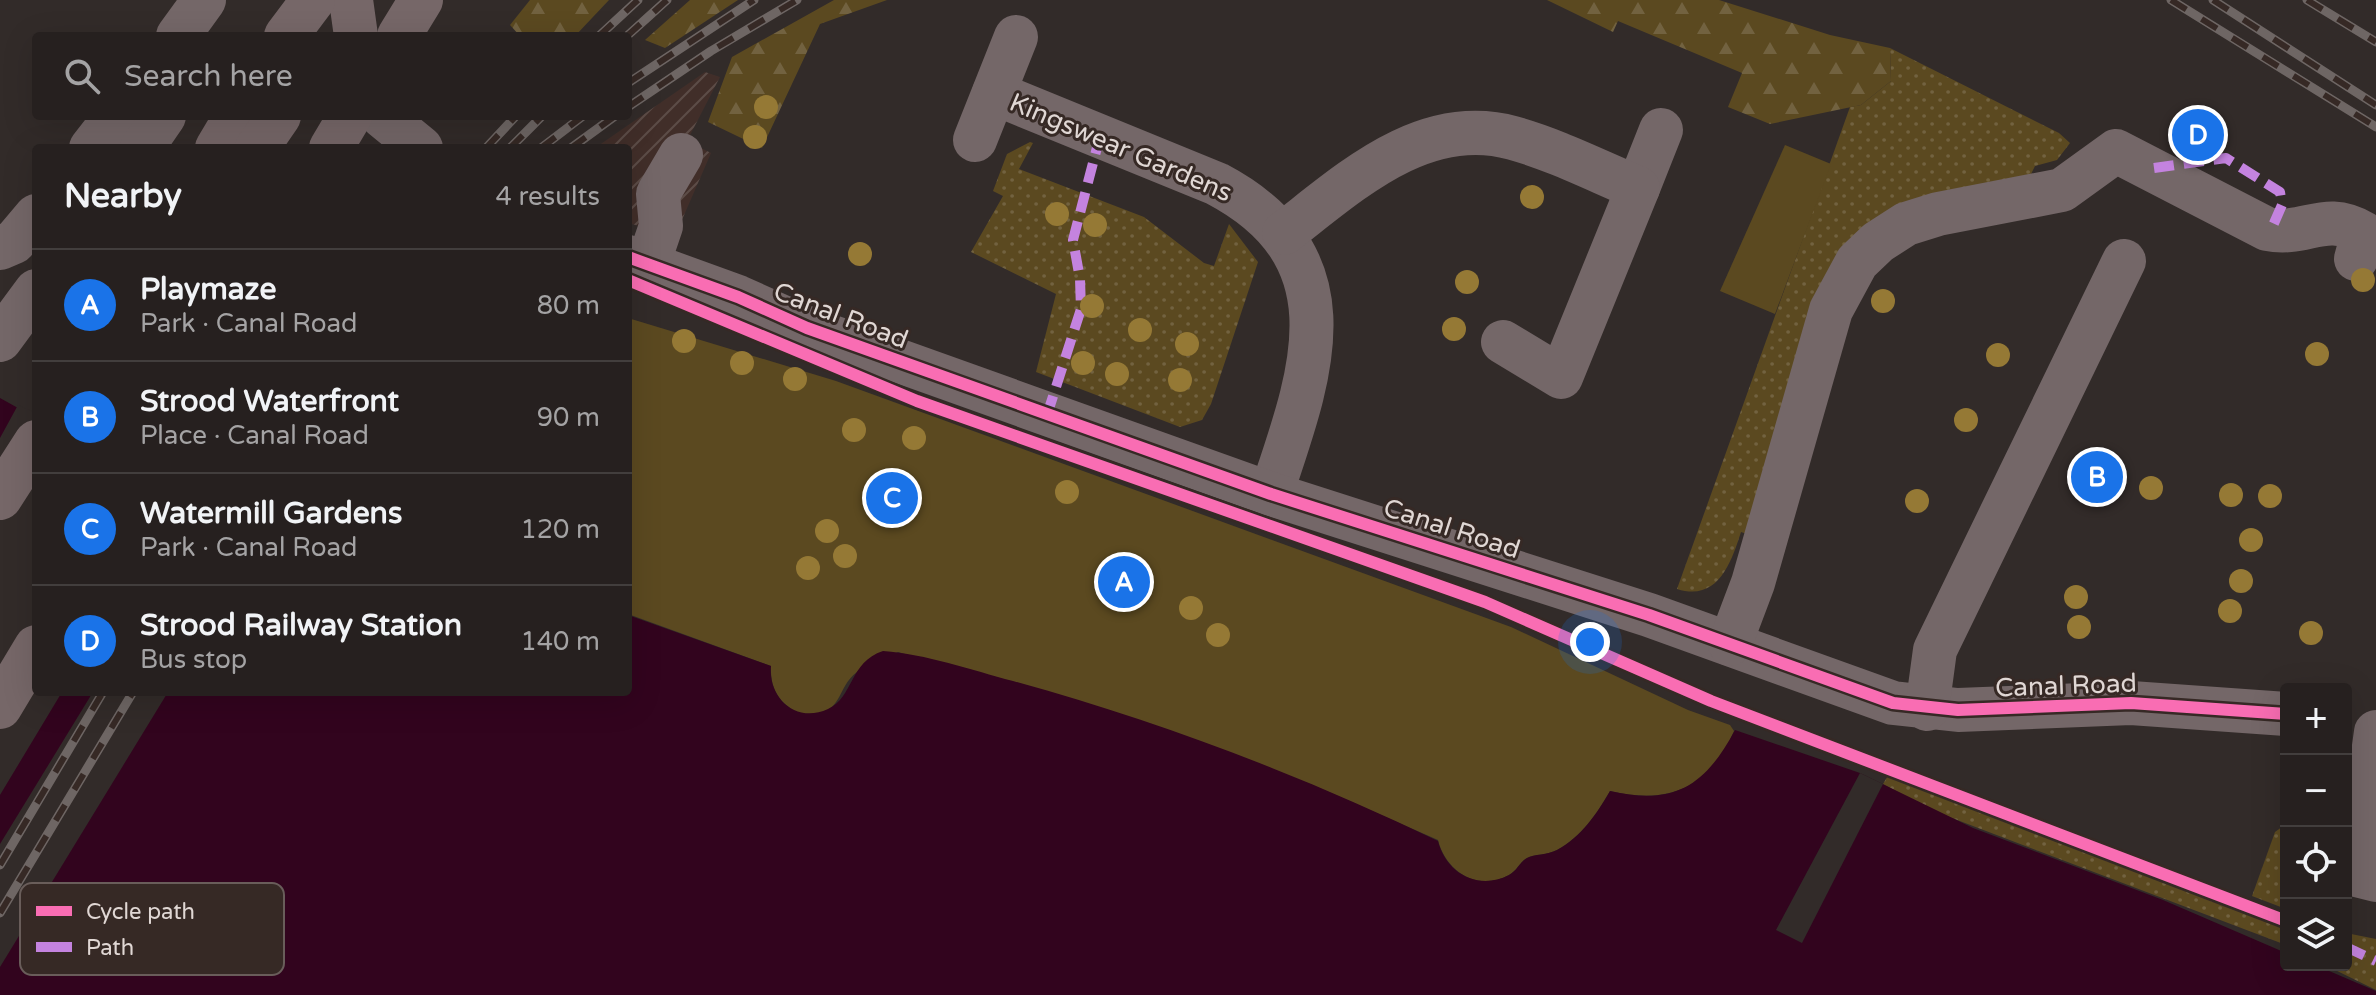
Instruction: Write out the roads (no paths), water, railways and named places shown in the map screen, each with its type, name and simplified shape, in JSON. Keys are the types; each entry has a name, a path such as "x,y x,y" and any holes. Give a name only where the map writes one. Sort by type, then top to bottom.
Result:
{"main road":[{"path":"289,32 313,0"},
{"path":"351,0 355,32"},
{"path":"401,32 421,0"},
{"path":"219,144 234,120"},
{"path":"260,144 276,120"},
{"path":"333,144 348,120"},
{"path":"0,498 32,448"},
{"path":"0,707 32,654"}],"street":[{"path":"181,32 204,0"},
{"name":"Kingswear Gardens","path":"975,140 1016,37"},
{"name":"Kingswear Gardens","path":"994,93 1217,184 1251,205 1284,233 1304,282 1311,347 1304,394 1271,494"},
{"path":"94,144 113,120"},
{"path":"145,144 161,120"},
{"path":"387,120 416,144"},
{"path":"1284,233 1382,160 1413,145 1462,134 1496,135 1518,140 1638,188"},
{"path":"1503,342 1561,377 1660,134"},
{"path":"1730,644 1753,583 1831,310 1844,281 1861,256 1891,232 1938,214 2062,190 2116,151 2263,228 2291,231 2336,222 2351,226 2363,233 2356,259"},
{"path":"638,260 661,226 643,205 659,192 681,155"},
{"path":"0,248 14,242 32,222"},
{"name":"Canal Road","path":"638,260 738,297 807,328 1271,494 1495,564 1730,644 1882,700 1927,709 2131,703 2280,714"},
{"path":"1927,709 1935,650 2124,261"},
{"path":"9,348 32,299"},
{"path":"2352,724 2376,730 2359,876"}],"railway":[{"path":"603,32 638,0"},
{"path":"631,32 667,0"},
{"path":"632,80 754,0"},
{"path":"632,104 711,51 797,0"},
{"path":"2171,0 2376,127"},
{"path":"2213,0 2376,105"},
{"path":"2307,0 2376,42"},
{"path":"490,144 512,120"},
{"path":"514,144 538,120"},
{"path":"546,144 578,120"},
{"path":"576,144 610,120"},
{"path":"0,865 101,696"},
{"path":"0,913 131,696"}],"place":[{"name":"Strood Railway Station","path":"2198,135"},
{"name":"Strood Waterfront","path":"2097,477"},
{"name":"Watermill Gardens","path":"892,498"},
{"name":"Playmaze","path":"1124,582"}]}
